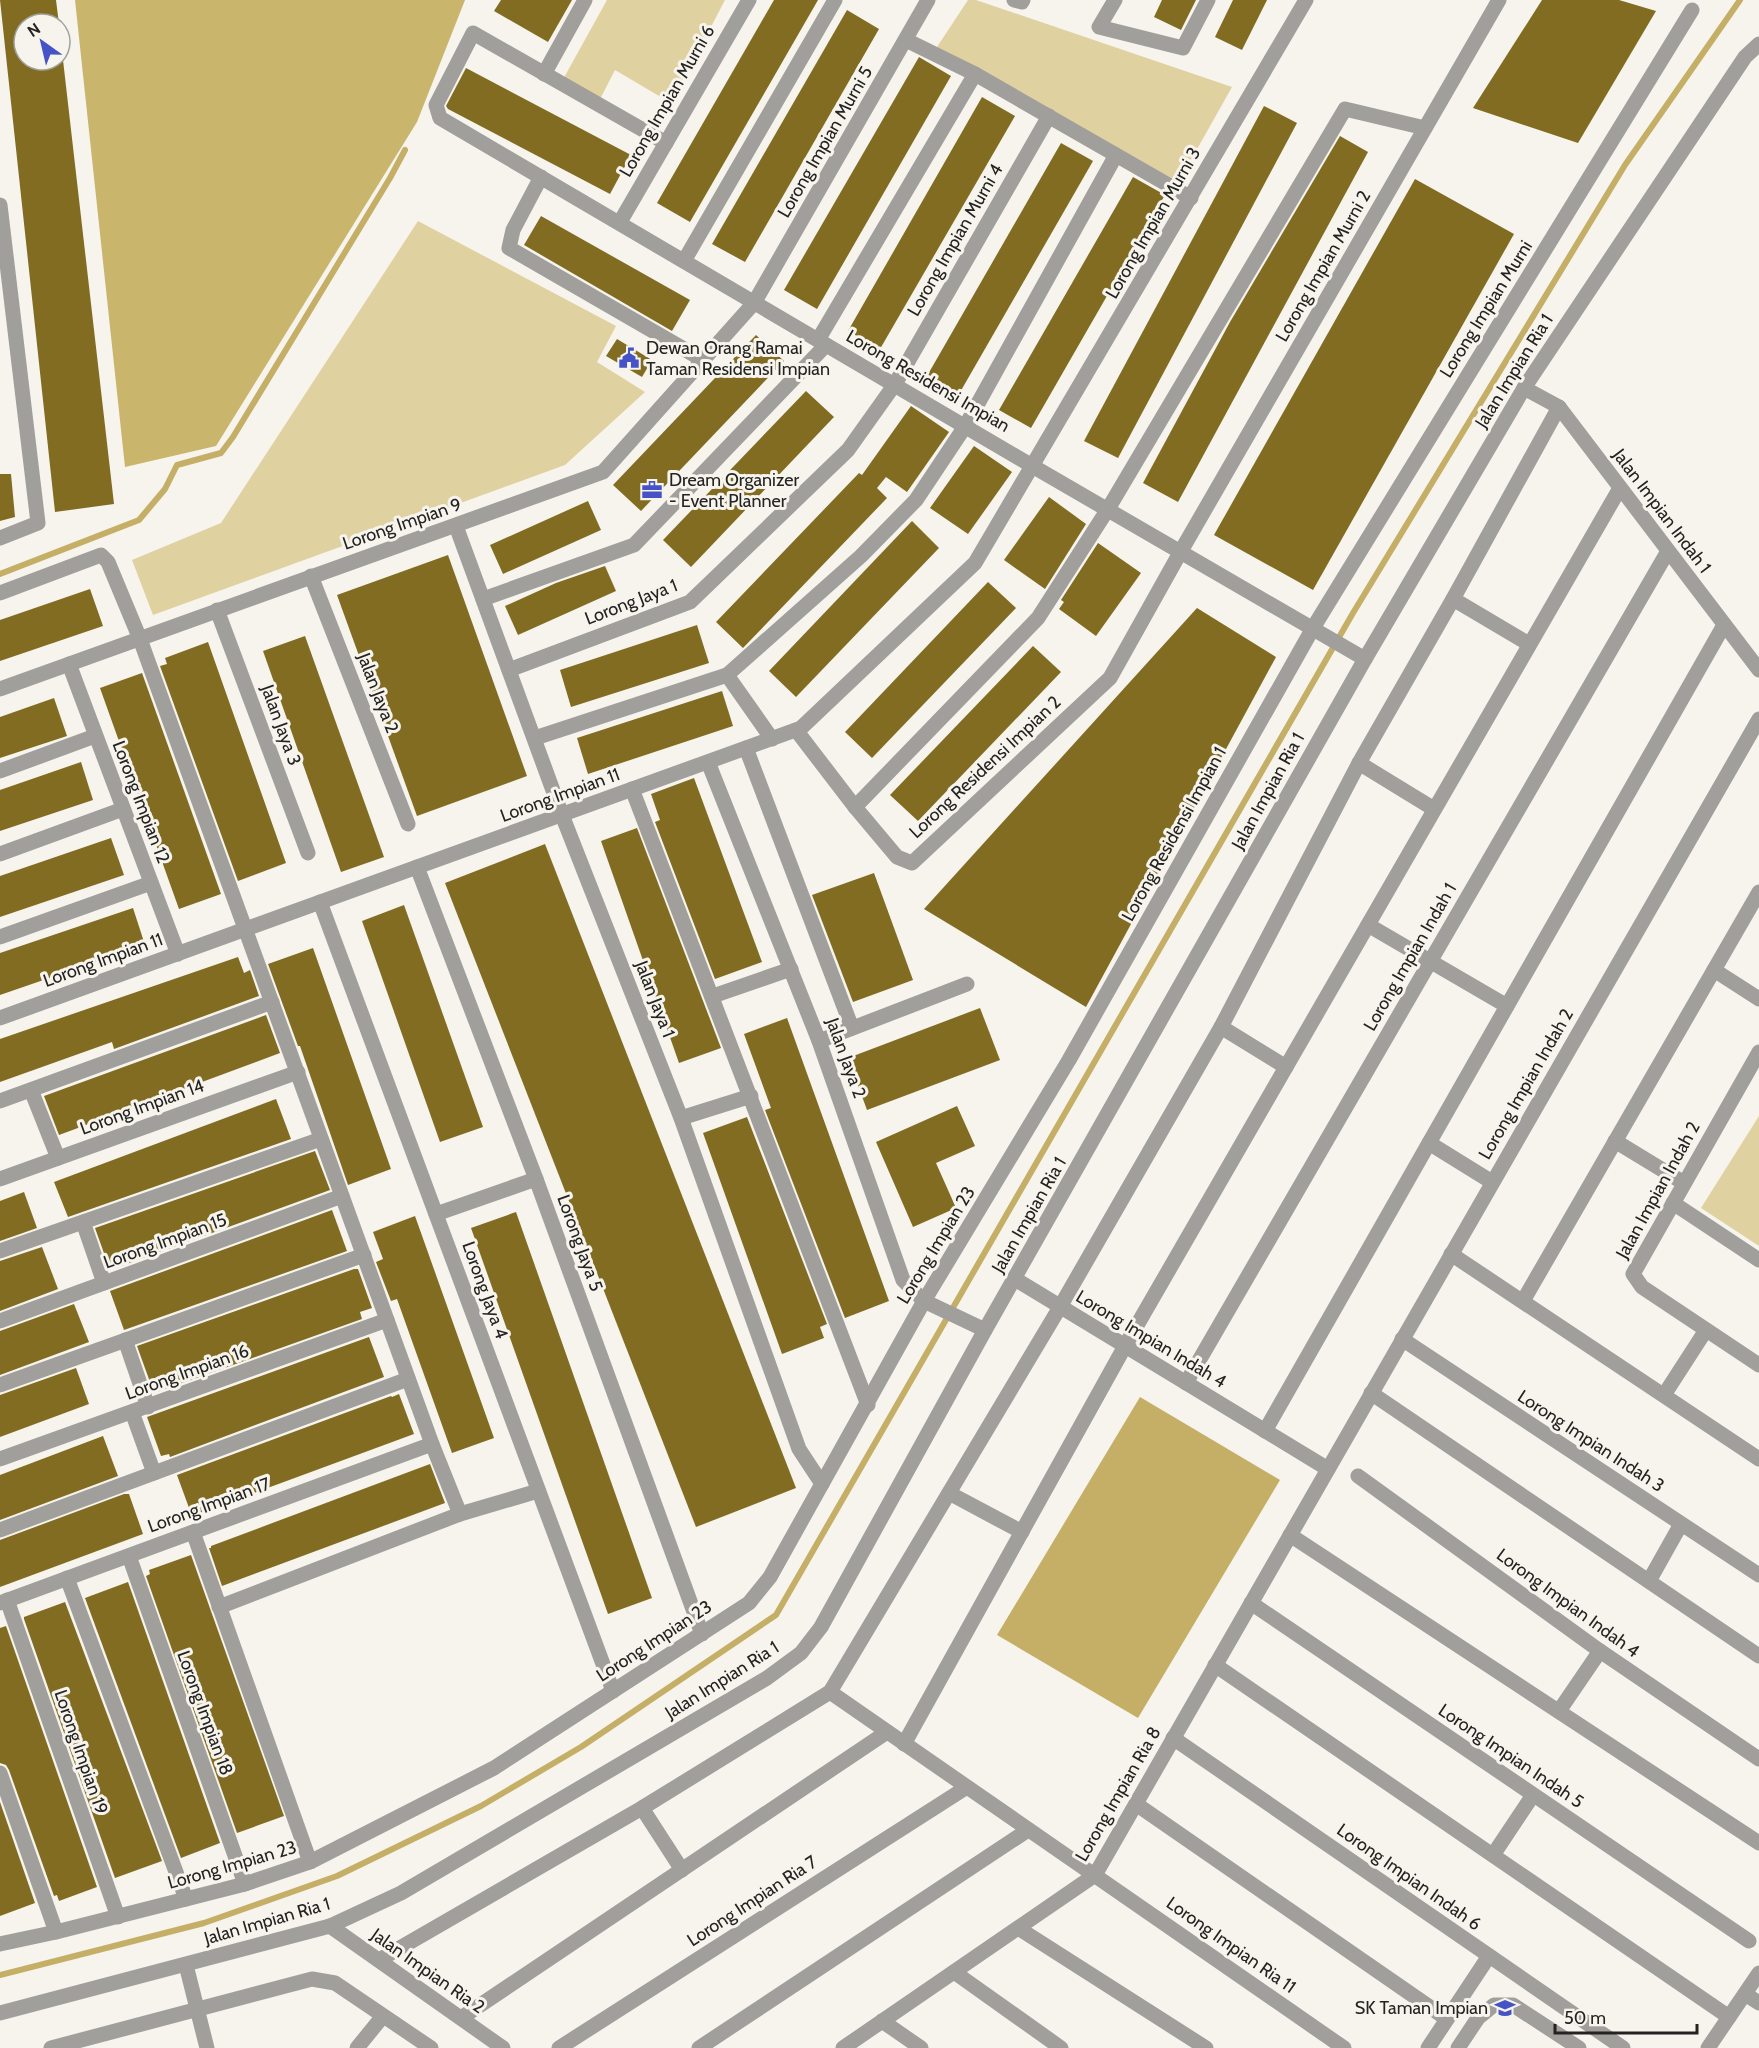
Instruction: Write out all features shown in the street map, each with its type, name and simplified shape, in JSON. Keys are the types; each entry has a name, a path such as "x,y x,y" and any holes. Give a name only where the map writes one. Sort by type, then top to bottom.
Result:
{"street":[{"path":"585,0 544,74 666,143"},
{"name":"Lorong Impian Murni 6","path":"620,222 749,0"},
{"path":"684,261 835,0"},
{"name":"Lorong Impian Murni 5","path":"754,303 928,0"},
{"path":"1014,0 1022,2 1023,0"},
{"path":"1115,0 1099,27 1183,48 1208,0"},
{"name":"Lorong Impian Murni 3","path":"1033,466 1306,0"},
{"name":"Lorong Impian Murni 2","path":"1181,551 1499,0"},
{"name":"Lorong Impian Murni","path":"1319,631 1692,10"},
{"name":"Lorong Residensi Impian","path":"544,74 473,33 436,105 440,118 1365,659"},
{"path":"906,40 975,74 1191,198"},
{"name":"Jalan Impian Ria 1","path":"0,2013 330,1926 401,1893 767,1678 801,1653 821,1627 985,1330 1365,659 1524,388 1744,57 1759,44"},
{"path":"483,599 634,545 822,343 975,74"},
{"path":"855,807 1038,618 1108,509 1345,109 1425,128"},
{"name":"Lorong Impian Murni 4","path":"896,384 1049,116"},
{"path":"535,738 727,675 861,556 916,500 966,425 1116,155"},
{"path":"541,177 513,230 508,248 703,360"},
{"path":"0,205 38,523 0,538"},
{"name":"Lorong Impian 9","path":"0,689 603,472 754,303"},
{"name":"Lorong Jaya 1","path":"509,670 690,602 848,450 896,384"},
{"name":"Jalan Impian Indah 1","path":"1524,388 1558,407 1759,670"},
{"path":"378,1960 642,1808 830,1692 1060,1307 1221,1027 1359,763 1453,599 1558,407"},
{"name":"Lorong Impian 11","path":"0,1018 801,729 975,563 1033,466"},
{"path":"904,1744 1125,1346 1620,488"},
{"name":"Jalan Jaya 1","path":"456,526 562,815 681,1118 799,1449 822,1484"},
{"name":"Lorong Residensi Impian 2","path":"796,730 897,857 912,863 1110,678 1181,551"},
{"name":"Lorong Impian Indah 1","path":"1186,1383 1668,551"},
{"path":"0,593 101,555 108,562 140,639 408,1379 460,1514"},
{"name":"Jalan Jaya 2","path":"311,576 408,824"},
{"path":"1453,599 1529,644"},
{"name":"Jalan Jaya 3","path":"217,610 308,853"},
{"path":"1265,1431 1724,625"},
{"name":"Lorong Residensi Impian 1","path":"1069,1060 1319,631"},
{"name":"Lorong Impian 12","path":"69,664 178,954"},
{"path":"727,675 772,739"},
{"name":"Lorong Impian Indah 2","path":"1328,1469 1759,719"},
{"path":"0,771 95,736"},
{"path":"746,748 852,1028"},
{"name":"Jalan Jaya 2","path":"708,762 819,1041 903,1280 924,1301 985,1330"},
{"path":"1359,763 1434,809"},
{"path":"632,789 868,1405"},
{"path":"0,854 123,809"},
{"name":"Lorong Jaya 5","path":"417,867 536,1179 702,1634"},
{"path":"0,937 151,884"},
{"path":"1523,1300 1759,892"},
{"name":"Lorong Jaya 4","path":"320,902 613,1691"},
{"path":"1368,925 1507,1006"},
{"path":"712,996 791,969"},
{"path":"1714,970 1759,999"},
{"path":"819,1041 967,984"},
{"path":"0,1101 272,1002"},
{"path":"1221,1027 1286,1067"},
{"name":"Jalan Impian Indah 2","path":"1759,1052 1633,1274 1642,1287 1759,1365"},
{"name":"Lorong Impian 23","path":"0,1944 118,1917 245,1884 310,1862 494,1768 748,1603 770,1577 924,1301 1069,1060"},
{"name":"Lorong Impian 14","path":"0,1179 298,1072"},
{"path":"32,1090 58,1158"},
{"path":"681,1118 751,1096"},
{"path":"0,1251 321,1138"},
{"path":"1615,1141 1684,1183"},
{"path":"1429,1143 1492,1182"},
{"path":"436,1214 536,1179"},
{"name":"Lorong Impian 15","path":"0,1321 342,1196"},
{"path":"1673,1203 1759,1260"},
{"path":"83,1222 104,1283"},
{"path":"1451,1254 1759,1459"},
{"path":"0,1385 364,1255"},
{"name":"Lorong Impian Indah 4","path":"1015,1280 1328,1469"},
{"name":"Lorong Impian 16","path":"0,1459 387,1320"},
{"path":"1664,1395 1706,1330"},
{"name":"Lorong Impian Indah 3","path":"1402,1339 1759,1575"},
{"path":"125,1340 148,1407"},
{"path":"0,1530 408,1379"},
{"path":"1371,1393 1759,1656"},
{"path":"132,1412 154,1473"},
{"name":"Lorong Impian 17","path":"4,1602 432,1444"},
{"name":"Lorong Impian Ria 8","path":"843,2048 1095,1875 1328,1469"},
{"name":"Lorong Impian Indah 4","path":"1358,1476 1600,1651 1759,1758"},
{"path":"219,1607 460,1514 538,1491"},
{"path":"949,1493 1022,1532"},
{"path":"1650,1581 1681,1524"},
{"path":"193,1532 310,1862"},
{"path":"1290,1535 1759,1844"},
{"name":"Lorong Impian 18","path":"129,1556 245,1884"},
{"path":"67,1578 186,1899"},
{"name":"Lorong Impian 19","path":"4,1602 118,1917"},
{"name":"Lorong Impian Indah 5","path":"1251,1602 1749,1941"},
{"path":"1559,1711 1600,1651"},
{"path":"1215,1665 1730,2017"},
{"name":"Lorong Impian Ria 11","path":"830,1692 1344,2048"},
{"path":"460,2018 887,1732"},
{"name":"Lorong Impian Indah 6","path":"1173,1738 1623,2048"},
{"path":"0,1773 56,1932"},
{"name":"Lorong Impian Ria 7","path":"559,2048 967,1787"},
{"path":"1493,1855 1533,1794"},
{"path":"1136,1804 1447,2019"},
{"path":"642,1808 682,1870"},
{"path":"699,2048 1028,1830"},
{"name":"Jalan Impian Ria 2","path":"330,1926 503,2048"},
{"path":"1018,1928 1206,2048"},
{"path":"1428,2048 1489,1956"},
{"path":"186,1965 207,2048"},
{"path":"954,1972 1061,2048"},
{"path":"1708,2048 1759,1973"},
{"path":"51,2048 312,1979 335,1983 430,2048"},
{"path":"1745,1994 1759,2003"},
{"path":"1458,2048 1478,2018 1494,2005 1514,2005 1579,2048"},
{"path":"357,2048 383,2016"},
{"path":"882,2021 921,2048"}],"shaded area":[{"path":"75,0 465,0 417,122 216,446 125,467"},
{"path":"607,0 725,0 671,103 615,70 599,101 561,83"},
{"path":"968,0 976,0 1232,87 1178,183 935,50"},
{"path":"418,221 616,326 597,362 645,392 565,465 153,615 132,560 221,523"},
{"path":"1759,1116 1759,1246 1701,1208"},
{"path":"1140,1397 1280,1480 1138,1718 997,1635"}],"building":[{"path":"0,0 56,0 58,12 12,12 12,72 64,72 114,504 55,512"},
{"path":"501,0 572,0 548,42 494,11"},
{"path":"774,0 818,0 690,222 657,203"},
{"path":"1162,0 1196,0 1181,30 1154,17"},
{"path":"1233,0 1267,0 1242,50 1215,37"},
{"path":"1542,0 1619,0 1656,11 1578,143 1473,108"},
{"path":"847,10 879,29 745,262 712,244"},
{"path":"919,57 951,76 817,309 784,290"},
{"path":"466,68 631,155 610,194 448,109 446,106"},
{"path":"982,97 1015,116 880,349 848,331"},
{"path":"1264,106 1297,123 1118,458 1084,441"},
{"path":"1340,136 1368,152 1178,502 1143,483 1230,322"},
{"path":"1061,143 1093,161 959,394 927,376"},
{"path":"1133,177 1165,195 1031,428 999,410"},
{"path":"1415,179 1514,234 1313,590 1214,535"},
{"path":"541,216 690,300 672,331 524,245"},
{"path":"756,335 784,361 641,511 613,485"},
{"name":"Dewan Orang Ramai Taman Residensi Impian","path":"617,339 652,360 642,377 606,356"},
{"path":"806,391 834,417 691,567 663,540"},
{"path":"911,406 949,432 907,492 886,477 877,488 887,498 743,648 716,622 859,473 862,475"},
{"path":"974,446 1012,472 968,534 930,508"},
{"path":"0,474 11,474 15,517 0,521"},
{"path":"1049,497 1086,524 1045,589 1004,560"},
{"path":"588,501 601,530 503,574 490,545"},
{"path":"912,521 939,548 796,697 769,671"},
{"path":"1098,543 1141,573 1096,636 1059,609 1064,602 1061,600"},
{"path":"448,555 527,776 417,816 337,595"},
{"path":"605,566 616,591 518,635 505,606 556,583"},
{"path":"988,582 1016,608 872,758 845,732"},
{"path":"90,589 103,626 0,661 0,620"},
{"path":"1197,608 1276,657 1086,1007 924,909"},
{"path":"697,625 709,663 571,707 560,670"},
{"path":"305,636 384,857 341,872 263,651"},
{"path":"208,642 286,863 238,881 160,666 167,664 165,658"},
{"path":"1033,646 1061,672 918,821 890,795"},
{"path":"142,673 221,894 179,909 100,688"},
{"path":"722,691 733,726 588,774 577,738"},
{"path":"54,698 67,736 0,758 0,717"},
{"path":"81,762 93,800 0,831 0,790"},
{"path":"694,778 762,962 715,979 655,822 660,820 651,794"},
{"path":"637,828 721,1048 679,1063 601,841"},
{"path":"111,838 124,875 0,917 0,876"},
{"path":"545,844 796,1488 696,1527 445,883"},
{"path":"874,873 913,980 853,1002 812,895"},
{"path":"404,905 483,1127 440,1142 362,921"},
{"path":"133,908 145,945 0,995 0,953"},
{"path":"313,948 391,1169 348,1185 300,1046 298,1046 268,964"},
{"path":"238,957 244,973 250,970 259,996 114,1049 112,1042 0,1082 0,1039"},
{"path":"980,1008 1000,1060 867,1110 848,1058"},
{"path":"266,1015 280,1053 59,1135 44,1096"},
{"path":"787,1018 889,1301 845,1318 765,1110 771,1108 744,1034"},
{"path":"276,1099 291,1139 68,1217 54,1182"},
{"path":"957,1106 975,1146 936,1163 956,1208 913,1227 876,1142"},
{"path":"747,1117 827,1324 820,1327 824,1338 782,1354 703,1133"},
{"path":"315,1151 330,1190 110,1270 95,1228"},
{"path":"24,1192 37,1228 0,1241 0,1201"},
{"path":"332,1210 347,1251 124,1330 110,1291"},
{"path":"516,1212 652,1598 608,1614 471,1228"},
{"path":"415,1216 494,1438 452,1453 397,1299 391,1301 376,1262 383,1259 373,1232"},
{"path":"42,1247 58,1289 0,1311 0,1261"},
{"path":"358,1269 372,1308 360,1312 362,1319 154,1393 137,1346"},
{"path":"74,1304 89,1342 0,1375 0,1331"},
{"path":"369,1337 384,1377 170,1457 169,1454 161,1456 147,1417"},
{"path":"76,1368 89,1404 0,1437 0,1395"},
{"path":"399,1394 414,1434 192,1516 177,1475"},
{"path":"103,1436 118,1476 0,1520 0,1475"},
{"path":"430,1464 445,1503 222,1586 209,1548 211,1546"},
{"path":"129,1494 143,1534 0,1587 0,1540"},
{"path":"191,1555 284,1816 237,1833 146,1576 150,1574 149,1570"},
{"path":"128,1582 220,1843 181,1858 85,1598"},
{"path":"65,1602 162,1861 115,1878 24,1619 24,1617"},
{"path":"6,1626 97,1887 59,1901 57,1895 54,1896 9,1770 6,1765 0,1763 0,1628"},
{"path":"0,1802 35,1903 0,1916"}],"waterway":[{"path":"0,1975 204,1923 337,1876 481,1806 581,1747 776,1615 1353,613 1625,165 1740,0"},
{"path":"0,574 139,520 165,489 177,465 221,453 233,437 405,150"}],"place":[{"name":"Dewan Orang Ramai Taman Residensi Impian","path":"629,358"},
{"name":"Dream Organizer - Event Planner","path":"652,490"},
{"name":"SK Taman Impian","path":"1505,2008"}]}
